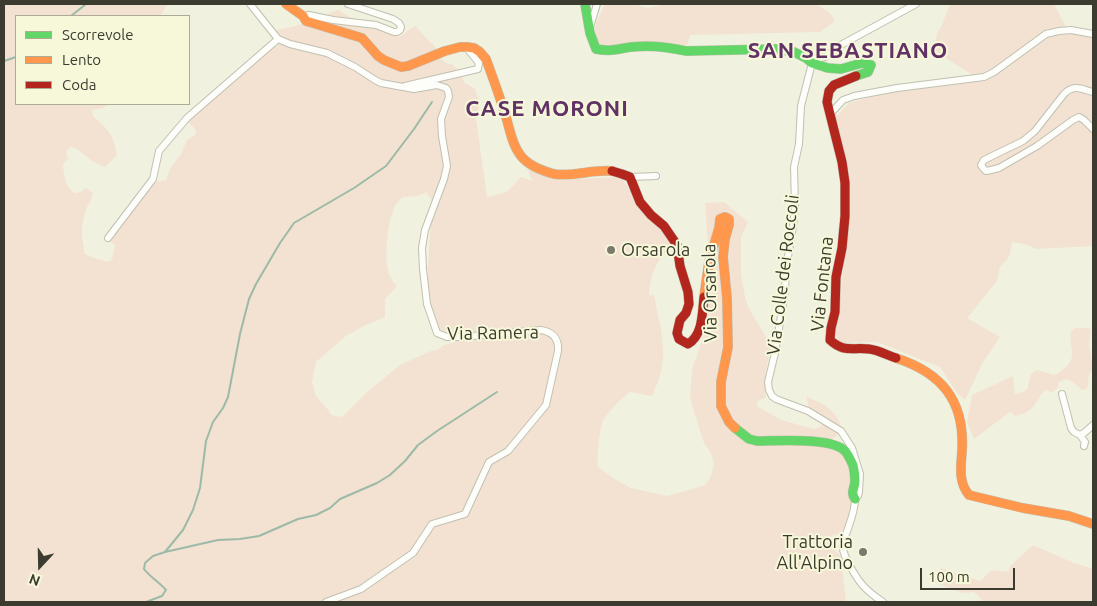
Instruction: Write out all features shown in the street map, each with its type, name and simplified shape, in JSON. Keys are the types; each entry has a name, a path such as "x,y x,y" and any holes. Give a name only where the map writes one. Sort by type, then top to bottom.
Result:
{"street":[{"path":"250,4 278,39 290,44 327,53 381,83 404,87 478,69 480,63 466,47"},
{"path":"286,4 303,16 306,21 362,38 378,56 401,67 458,46 475,48 486,59 506,114 511,134 521,156 533,166 560,175 595,170 612,170 630,177 656,176"},
{"path":"303,16 309,15 376,25 394,32 400,30 400,25 393,19 348,4"},
{"path":"585,4 592,42 596,49 607,52 633,47 672,48 686,51 778,49 794,52 812,63 815,58 826,57 839,46 916,4"},
{"path":"590,26 597,4"},
{"path":"830,114 842,100 854,96 915,85 984,77 994,72 1046,34 1070,30 1093,34"},
{"path":"108,238 153,179 159,151 187,118 278,39"},
{"name":"Via Fontana","path":"812,63 828,68 841,69 862,63 870,65 868,72 832,86 828,95 828,104 845,183 845,216 842,248 836,277 835,312 830,340 842,349 870,349 911,363 931,374 945,388 955,407 960,426 962,444 961,471 963,486 969,495 1023,508 1069,516 1093,524"},
{"name":"Via Colle dei Roccoli","path":"812,63 802,100 799,144 794,168 795,206 793,227 786,268 785,291 775,353 768,382 769,390 776,399 808,410 841,431 852,448 860,474 859,492 855,499 855,506 843,549 856,578 864,588 883,602"},
{"name":"Via Ramera","path":"326,602 361,589 413,554 432,524 465,514 489,462 508,451 546,405 558,351 555,336 548,331 462,337 447,337 437,333 427,304 422,248 425,230 447,166 441,119 449,95 446,88 438,85 414,89 404,87"},
{"path":"1093,92 1075,88 1069,89 1035,131 1023,141 984,160 981,164 982,168 986,171 999,168 1037,146 1079,117 1093,129"},
{"name":"Via Orsarola","path":"630,177 640,202 664,226 678,245 680,266 688,292 689,304 686,313 680,320 677,333 679,339 688,344 693,341 700,330 710,262 720,218 729,219 724,239 723,257 727,298 728,347 721,382 721,406 729,422 749,439 757,441 816,442 831,444 845,451 853,466 854,481 852,493 855,499"},
{"path":"1062,394 1071,428 1080,435 1085,442 1084,446"},
{"path":"1080,435 1093,425"}],"shaded area":[{"path":"4,4 168,4 161,15 15,15 15,105 108,105 92,110 93,116 112,137 117,155 105,167 71,147 66,153 68,158 63,165 66,181 72,191 75,193 81,192 86,188 93,193 82,225 85,254 90,257 107,262 112,260 115,245 110,242 118,222 129,207 156,182 166,180 171,167 181,154 187,140 195,135 196,130 188,122 191,117 270,47 276,47 280,43 272,31 296,26 338,10 350,17 392,31 399,37 415,26 436,48 440,58 446,63 452,64 459,71 464,82 475,89 480,103 476,119 487,197 507,192 521,177 532,181 527,167 572,179 621,177 638,202 676,241 675,246 663,255 655,267 649,296 654,295 663,348 658,381 652,396 630,392 605,417 600,434 598,467 631,488 667,496 705,485 711,476 714,464 711,453 704,443 690,399 692,369 706,329 712,286 713,267 708,244 705,203 724,202 748,222 741,238 741,275 745,297 749,309 771,345 765,378 766,397 758,401 757,406 781,420 814,429 820,427 824,422 809,408 806,396 830,409 840,424 842,432 832,439 819,439 843,452 847,460 852,482 851,505 845,526 840,534 833,535 826,541 841,557 846,602 4,602","holes":["426,192 432,201 427,284 429,301 438,329 455,333 455,342 400,365 366,393 342,417 331,415 316,396 312,382 316,362 346,336 385,317 385,299 397,286 392,281 387,263 389,224 395,207 400,200 404,197 418,196"]},
{"path":"605,4 632,4 648,8 666,4 817,4 830,13 835,21 820,32 690,35 687,46 657,42 606,47 599,45 595,34 596,24"},
{"path":"950,4 1054,4 1069,33 1093,37 1093,246 1036,249 1028,245 1012,242 1010,254 1000,267 997,281 967,318 1000,337 982,364 965,400 957,393 940,367 877,342 841,343 837,339 835,328 847,242 850,191 846,159 836,117 849,103 869,97 905,89 982,81 933,50 937,34"},
{"path":"1075,328 1091,329 1089,345 1093,369 1089,374 1087,389 1082,390 1069,380 1063,380 1059,382 1058,387 1053,392 1045,390 1034,406 1027,412 1015,416 1010,412 974,439 967,422 972,395 1013,376 1015,394 1024,392 1028,388 1031,374 1037,370 1053,375 1067,367 1072,358 1071,331"},
{"path":"1033,545 1093,569 1093,602 984,602 974,592 963,593 933,582 941,568 980,581 992,570 1008,572 1010,566"}],"waterway":[{"path":"72,15 86,4"},
{"path":"4,61 15,57"},
{"path":"165,552 183,530 193,510 200,488 206,441 213,422 228,397 249,299 280,243 294,223 354,188 386,166 432,102"},
{"path":"146,602 162,596 166,590 144,569 145,563 153,556 218,540 259,536 298,519 316,515 330,508 340,499 377,483 390,475 418,445 497,392"}],"traffic: fast":[{"path":"585,4 590,33 596,49 610,50 645,46 666,47 686,51 777,49 794,52 812,63 828,68 841,69 862,63 871,65 868,72 856,76"},
{"path":"735,428 749,439 757,441 817,442 829,444 845,451 853,465 855,481 853,494 855,499"}],"traffic: slow":[{"path":"286,4 303,16 306,21 362,38 378,56 401,67 460,47 474,48 486,59 513,142 524,160 536,168 561,175 612,171"},
{"path":"704,297 709,262 720,219 725,217 729,219 723,257 727,298 728,347 721,382 721,406 729,422 735,428"},
{"path":"896,358 912,364 938,381 955,404 962,433 962,479 969,495 1023,508 1069,516 1093,524"}],"traffic: jam":[{"path":"856,76 834,85 829,91 827,102 842,162 845,183 845,216 842,248 836,277 835,312 830,340 840,347 879,351 896,358"},
{"path":"612,171 630,177 640,202 664,226 677,245 689,304 686,313 680,320 677,333 679,339 688,344 697,335 699,330 704,297"}],"place":[{"name":"Orsarola","path":"611,250"},
{"name":"Trattoria All'Alpino","path":"863,552"}],"district":[{"name":"SAN SEBASTIANO","path":"848,51"},
{"name":"CASE MORONI","path":"547,109"}]}
